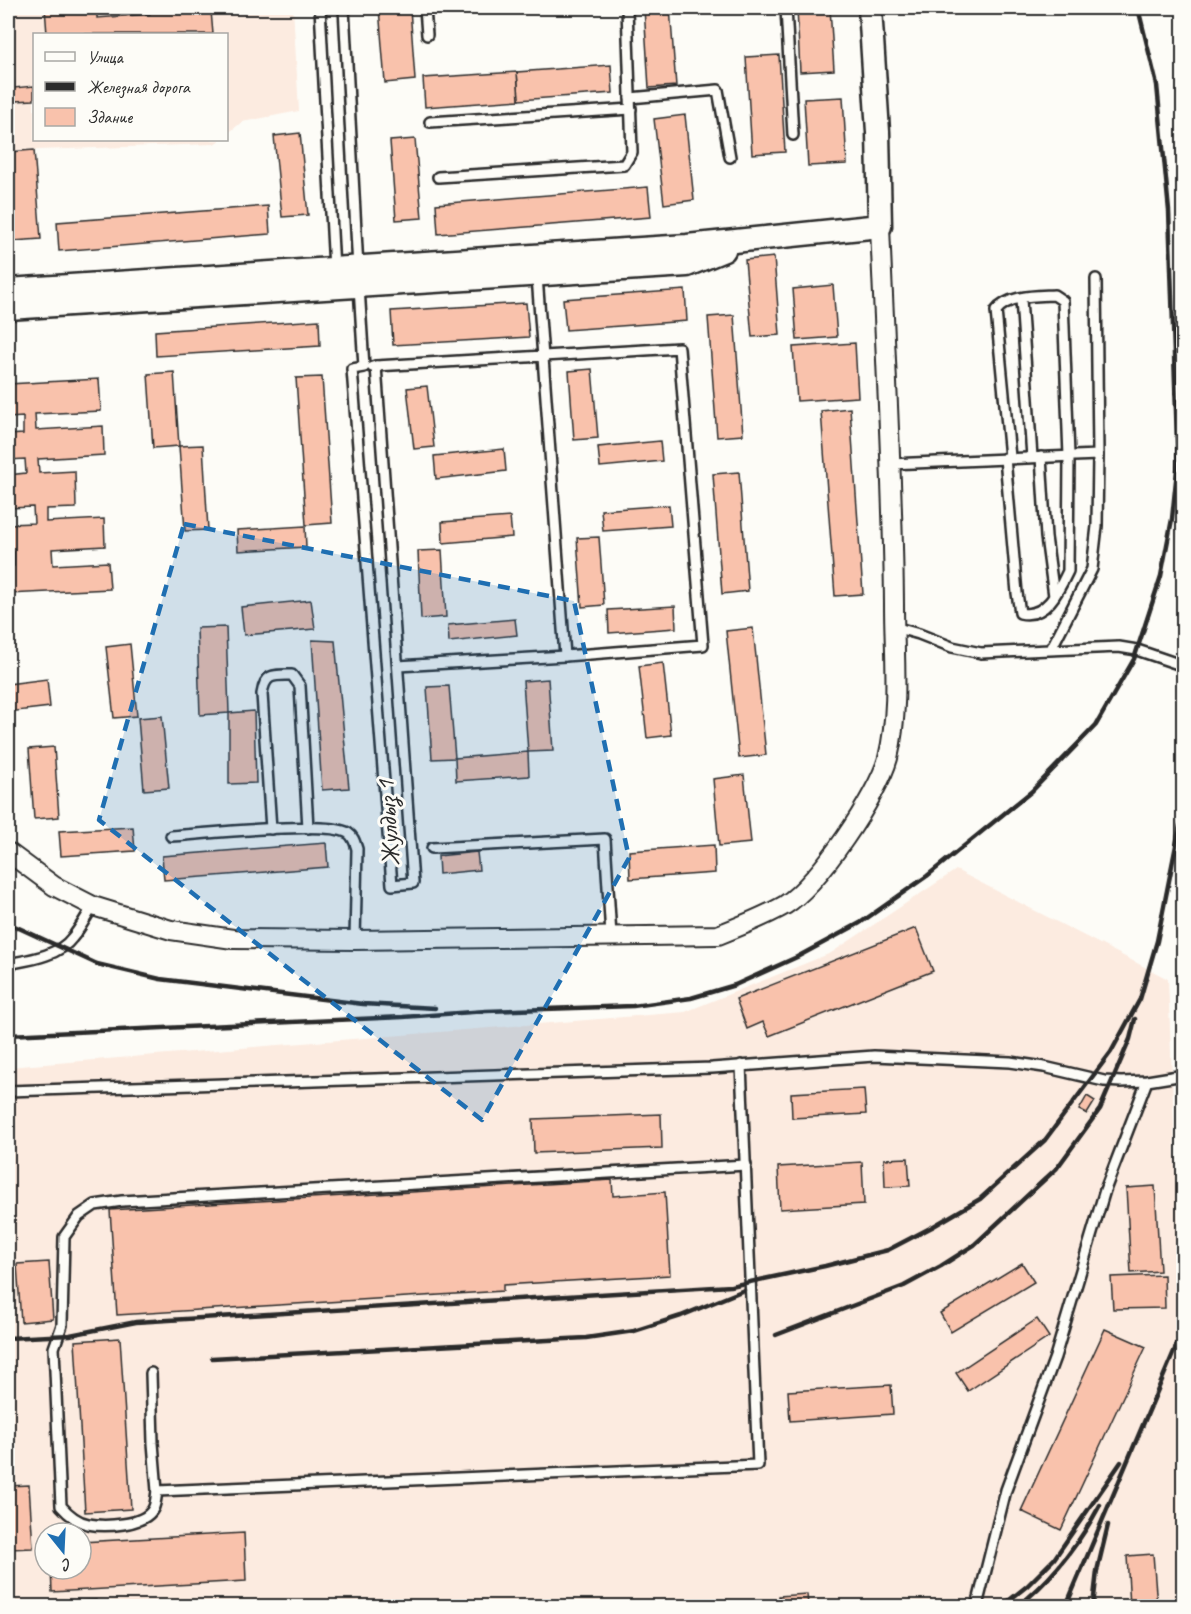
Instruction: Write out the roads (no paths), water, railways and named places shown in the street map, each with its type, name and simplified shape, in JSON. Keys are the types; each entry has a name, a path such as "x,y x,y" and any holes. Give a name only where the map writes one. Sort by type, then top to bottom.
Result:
{"street":[{"path":"8,852 54,886 93,906 171,930 233,939 355,940 468,936 718,934 741,926 786,904 811,883 869,802 887,760 894,725 890,464 878,132 870,8"},
{"path":"8,308 358,276 537,265 753,238 880,226"},
{"path":"8,290 334,278"}],"lane":[{"path":"320,8 334,278"},
{"path":"344,8 364,367 679,348 703,645 398,666"},
{"path":"425,8 427,35"},
{"path":"438,177 624,165 632,152 627,8"},
{"path":"786,8 793,135"},
{"path":"630,98 717,90 730,157"},
{"path":"430,122 631,109"},
{"path":"537,265 565,656"},
{"path":"1052,649 1092,569 1097,526 1098,455 1096,279"},
{"path":"1054,295 1063,301 1069,456 1068,570 1054,596 1041,612 1029,615 1020,613 996,311 1001,304 1021,298 1054,295"},
{"path":"1021,298 1036,457 1054,596"},
{"name":"Жулдыз 1","path":"364,367 352,369 392,885 413,883 376,366"},
{"path":"890,464 1098,455"},
{"path":"894,627 952,647 981,653 1119,647 1137,650 1184,666"},
{"path":"271,829 262,694 268,678 274,675 292,675 300,686 308,828"},
{"path":"171,836 308,828 336,829 349,834 355,840 357,849 355,940"},
{"path":"432,848 605,839 611,936"},
{"path":"8,964 29,960 62,948 72,939 93,906"},
{"path":"8,1091 741,1065 874,1056 1010,1062 1044,1066 1104,1081 1147,1081 1184,1075"},
{"path":"157,1491 758,1465 741,1065"},
{"path":"977,1606 1006,1490 1055,1357 1105,1190 1147,1081"},
{"path":"151,1372 157,1491 153,1509 141,1520 116,1525 86,1524 70,1516 61,1506 54,1348 62,1325 64,1237 79,1216 95,1205 133,1200 746,1165"}],"railway":[{"path":"1138,8 1157,85 1169,211 1178,469"},
{"path":"8,1035 403,1017 486,1011 633,1006 691,998 735,985 797,957 860,923 927,876 1032,791 1096,725 1134,659 1161,576 1172,519 1178,461"},
{"path":"1180,508 1184,623"},
{"path":"8,1338 70,1335 136,1322 731,1286 888,1250 980,1199 1045,1140 1111,1052 1140,999 1157,941 1184,805"},
{"path":"8,923 97,964 160,979 363,1004 435,1008"},
{"path":"776,1335 904,1286 974,1245 1057,1168 1100,1109 1130,1039 1135,1019"},
{"path":"212,1358 586,1338 634,1331 681,1316 744,1290"},
{"path":"1066,1606 1184,1328"},
{"path":"1002,1606 1027,1586 1054,1559 1121,1462"},
{"path":"1018,1606 1031,1596 1064,1560 1100,1505"},
{"path":"1093,1606 1097,1571 1108,1525"}]}
